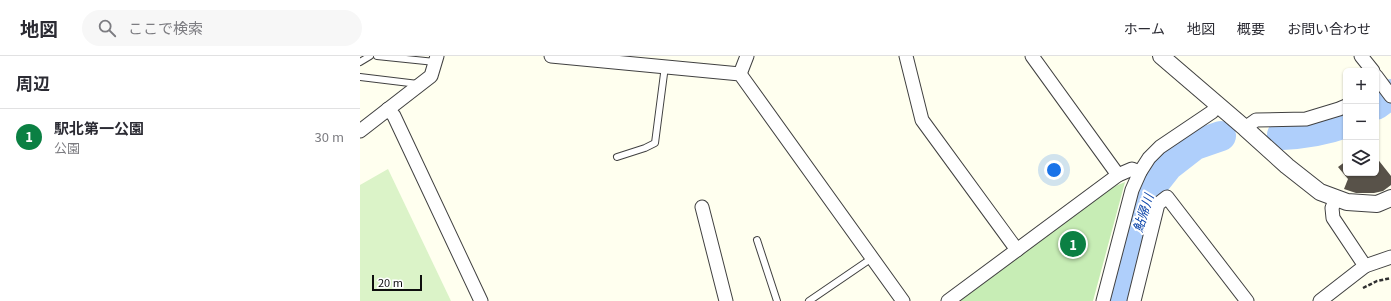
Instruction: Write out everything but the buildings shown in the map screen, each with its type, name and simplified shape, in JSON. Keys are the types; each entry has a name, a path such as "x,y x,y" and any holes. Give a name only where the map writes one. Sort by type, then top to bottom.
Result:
{"street":[{"path":"551,56 740,74 903,301"},
{"path":"740,74 747,56"},
{"path":"906,56 922,120 1017,250"},
{"path":"1032,56 1118,175"},
{"path":"1161,56 1218,104 1287,166 1320,192 1347,202 1377,204 1391,198"},
{"path":"1361,56 1370,68"},
{"path":"360,131 431,76 436,59"},
{"path":"1103,301 1132,190 1140,172 1149,158 1160,147 1212,112 1218,104"},
{"path":"1245,128 1256,120 1306,119 1343,107"},
{"path":"388,109 394,116 481,301"},
{"path":"948,301 1118,175 1132,169 1140,172"},
{"path":"1134,301 1158,204 1167,197 1247,301"},
{"path":"1336,198 1332,208 1333,218 1365,266"},
{"path":"702,207 726,301"},
{"path":"1320,301 1365,266 1391,257"}],"lane":[{"path":"360,62 370,56"},
{"path":"376,56 436,59"},
{"path":"618,157 655,143 665,66"},
{"path":"360,77 421,84"},
{"path":"757,240 777,301"},
{"path":"809,301 872,258"}],"path":[{"path":"1357,291 1377,281 1391,278"}],"green space":[{"path":"388,169 451,301 360,301 360,185"},
{"path":"1125,182 1093,301 960,301 1113,187"}],"waterway":[{"name":"鮎帰川","path":"1377,104 1391,94"},
{"name":"鮎帰川","path":"1282,135 1315,132 1343,124"},
{"name":"鮎帰川","path":"1118,301 1144,202 1153,185 1168,166 1195,145 1221,136"}],"place":[{"name":"駅北第一公園","path":"1073,244"}]}
